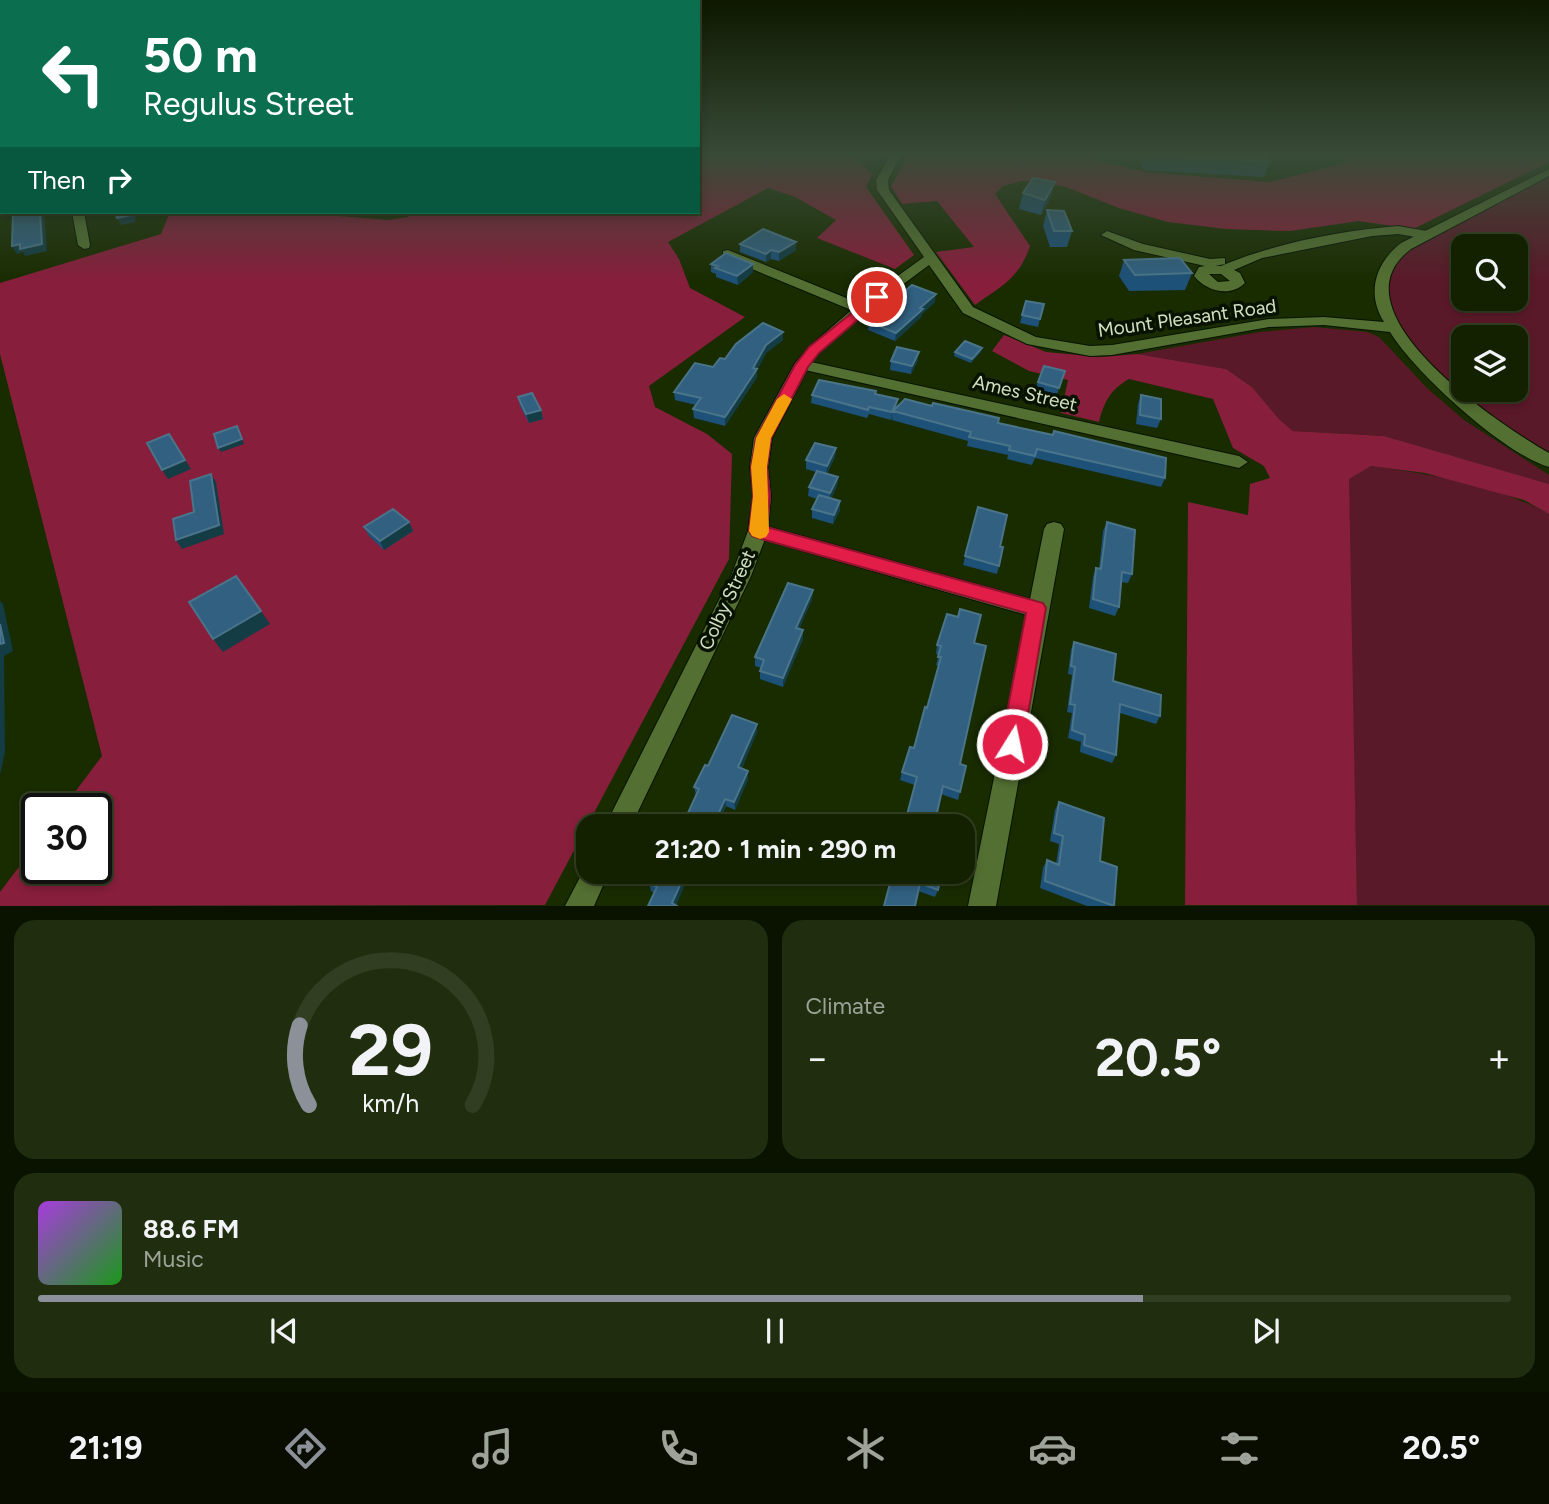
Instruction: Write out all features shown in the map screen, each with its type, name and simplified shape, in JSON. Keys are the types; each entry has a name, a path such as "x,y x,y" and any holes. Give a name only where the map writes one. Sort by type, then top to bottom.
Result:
{"street":[{"name":"Mount Pleasant Road","path":"887,196 968,310 1032,341 1090,351 1112,350 1269,323 1324,321 1395,328"},
{"path":"1502,196 1406,246 1388,261 1381,282 1383,303 1395,328 1424,369 1464,405 1549,461"},
{"path":"78,214 84,245"},
{"path":"1107,235 1139,247 1210,263 1372,232 1398,230 1427,235"},
{"path":"728,254 862,309"},
{"path":"1223,271 1258,255"},
{"name":"Colby Street","path":"624,814 741,576 758,531 762,496 759,467 764,438 802,365 814,350 862,309 930,258"},
{"name":"Ames Street","path":"802,365 1239,462"},
{"path":"982,905 1054,529"},
{"path":"758,531 1037,608"},
{"path":"579,905 590,884"}],"shaded area":[{"path":"700,196 753,196 668,242 679,259 690,288 745,317 649,386 655,407 707,434 732,454 729,559 593,814 576,814 576,847 545,905 0,906 0,892 21,864 21,884 112,884 112,793 74,793 102,756 0,354 0,283 161,234 169,214 314,214 389,220 408,217 407,214 700,214"},
{"path":"794,196 873,196 914,255 895,269 817,238 836,220"},
{"path":"897,196 997,196 1030,246 1026,257 1015,274 975,305 936,252 974,247 937,201 902,204"},
{"path":"1089,196 1479,196 1413,229 1359,221 1290,231 1226,229 1168,222"},
{"path":"1505,196 1549,196 1549,461 1461,402 1528,402 1528,325 1451,325 1451,390 1389,319 1388,261"},
{"path":"1314,327 1367,332 1379,337 1427,388 1464,420 1549,475 1549,484 1384,436 1293,431 1252,387 1226,369 1137,354 1260,332"},
{"path":"1004,335 1046,352 1100,357 1137,354 1226,369 1252,387 1293,431 1384,436 1549,484 1549,514 1524,500 1425,473 1371,466 1349,479 1357,905 1185,905 1188,502 1248,515 1250,484 1270,478 1264,466 1233,448 1213,399 1129,379 1109,397 1099,422 1061,413 1068,380 1029,371 992,351"},
{"path":"1371,466 1485,488 1549,514 1549,905 1357,905 1348,479"}],"building":[{"path":"1047,210 1064,211 1072,231 1054,231"},
{"path":"13,214 40,214 42,244 20,249 20,244 12,246"},
{"path":"116,214 131,214 131,215 117,218"},
{"path":"763,229 796,242 779,252 771,250 766,254 740,244"},
{"path":"726,253 753,264 737,276 711,264"},
{"path":"1180,258 1192,273 1135,275 1124,260"},
{"path":"912,285 936,294 896,333 869,322"},
{"path":"1026,301 1044,304 1040,319 1022,315"},
{"path":"763,323 783,332 766,345 753,368 757,369 725,417 693,409 701,398 674,392 695,363 713,367 720,358 725,359 736,344"},
{"path":"965,341 982,348 972,359 955,352"},
{"path":"897,347 919,352 912,366 891,361"},
{"path":"1044,366 1065,371 1059,388 1038,382"},
{"path":"819,380 876,391 875,394 898,399 892,412 869,407 868,410 812,395"},
{"path":"532,393 541,410 526,414 518,397"},
{"path":"1141,395 1161,399 1161,419 1140,415"},
{"path":"905,399 999,418 998,423 1053,435 1054,431 1166,458 1165,478 1037,449 1035,456 1009,450 1010,446 969,437 971,432 893,411"},
{"path":"237,426 242,439 218,448 214,434"},
{"path":"169,434 185,460 162,470 147,443"},
{"path":"815,443 836,448 827,466 806,460"},
{"path":"817,471 838,477 830,493 809,487"},
{"path":"211,474 219,525 176,540 173,519 194,512 190,481"},
{"path":"819,495 840,501 834,515 812,509"},
{"path":"978,507 1007,515 999,566 965,556"},
{"path":"393,509 409,522 380,541 364,527"},
{"path":"1107,522 1135,530 1132,574 1122,572 1119,607 1093,599 1096,568 1101,569"},
{"path":"236,576 261,611 213,639 189,602"},
{"path":"788,583 813,590 796,628 803,630 783,678 760,671 764,660 755,657"},
{"path":"960,609 981,615 974,643 986,646 960,764 966,766 960,792 943,786 937,814 907,814 917,777 902,772 910,747 914,748 925,707 927,708 941,657 938,657 941,646 937,645 947,614 958,617"},
{"path":"0,624 4,643 0,644"},
{"path":"1074,642 1116,654 1113,681 1161,695 1160,716 1120,704 1116,755 1084,745 1085,735 1072,730 1075,705 1070,704 1075,667 1071,666"},
{"path":"732,715 757,724 738,767 748,771 734,802 725,799 718,814 688,814 699,789 694,787 705,765 708,766"},
{"path":"1059,802 1104,818 1100,861 1117,867 1114,906 1045,881 1047,860 1059,865 1063,836 1054,833"},
{"path":"651,884 681,884 672,903 677,906 648,906 657,887"},
{"path":"890,884 920,884 915,906 884,906"},
{"path":"923,884 939,884 938,890"}],"slow traffic":[{"path":"760,532 762,496 759,467 764,438 784,399"}],"route":[{"path":"877,297 814,350 802,365 764,438 759,467 762,496 758,531 1037,608 1012,744"}]}
